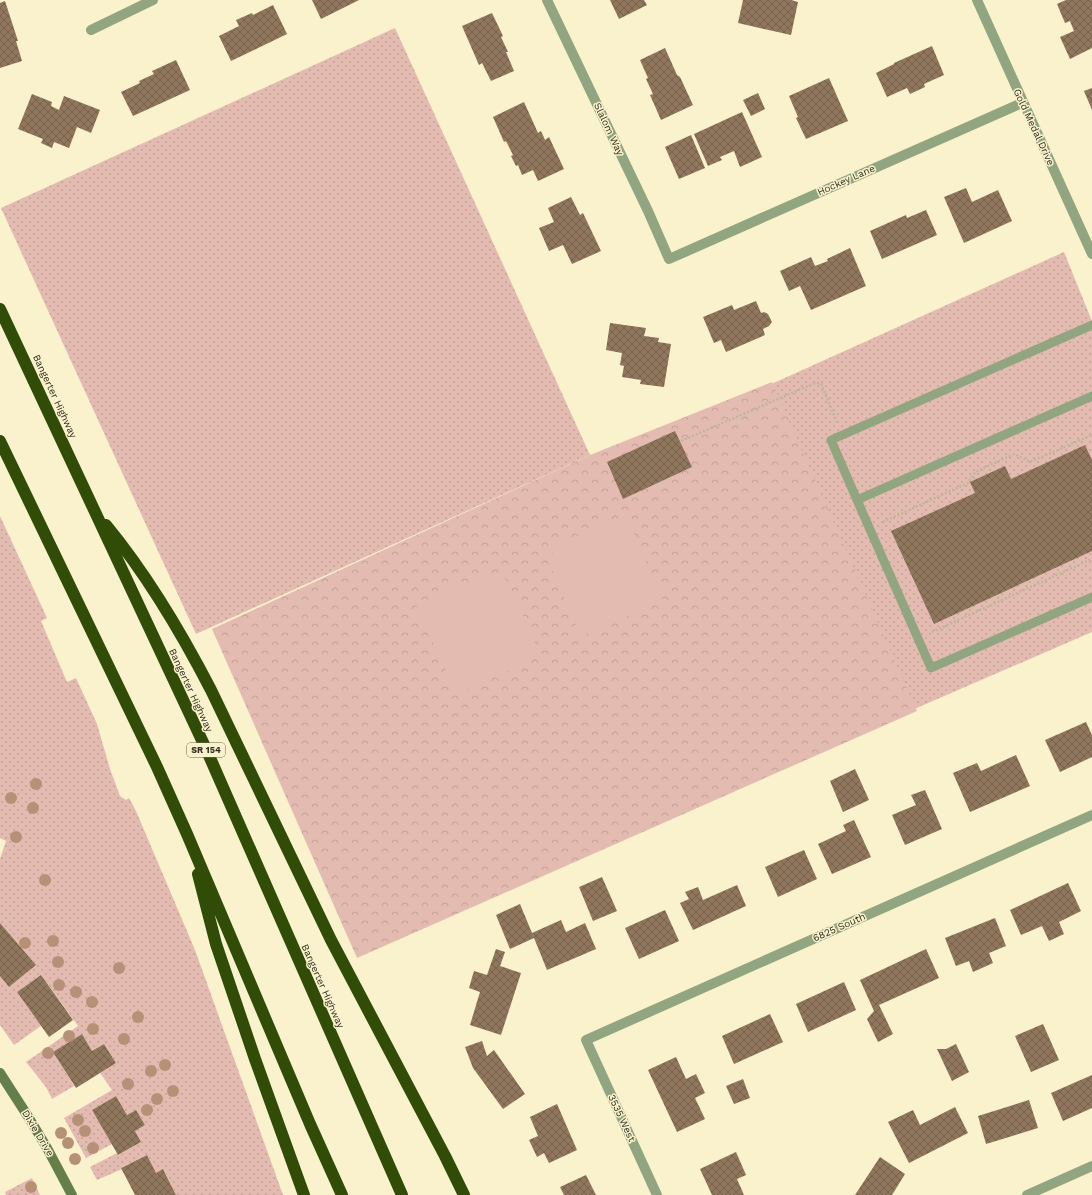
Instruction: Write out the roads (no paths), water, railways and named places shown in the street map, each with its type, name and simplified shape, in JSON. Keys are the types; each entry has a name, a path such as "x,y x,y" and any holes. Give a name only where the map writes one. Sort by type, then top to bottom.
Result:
{"highway":[{"name":"Bangerter Highway","path":"0,309 206,751 402,1195"},
{"path":"0,441 188,834 310,1124 342,1195"},
{"path":"95,510 150,584 192,653 330,940 445,1156 464,1195"},
{"path":"188,834 216,944 255,1059 304,1195"}],"street":[{"path":"91,30 153,0"},
{"name":"Slalom Way","path":"547,0 648,211 669,259"},
{"name":"Gold Medal Drive","path":"977,0 1092,254"},
{"name":"Hockey Lane","path":"669,259 1022,102"},
{"name":"6825 South","path":"586,1040 1092,815"},
{"name":"3535 West","path":"586,1040 657,1195"},
{"name":"Dixie Drive","path":"0,1074 47,1148 72,1195"},
{"path":"1027,1195 1092,1166"}],"lane":[{"path":"1092,324 831,440 931,668 1092,596"},
{"path":"857,500 1092,396"}]}
